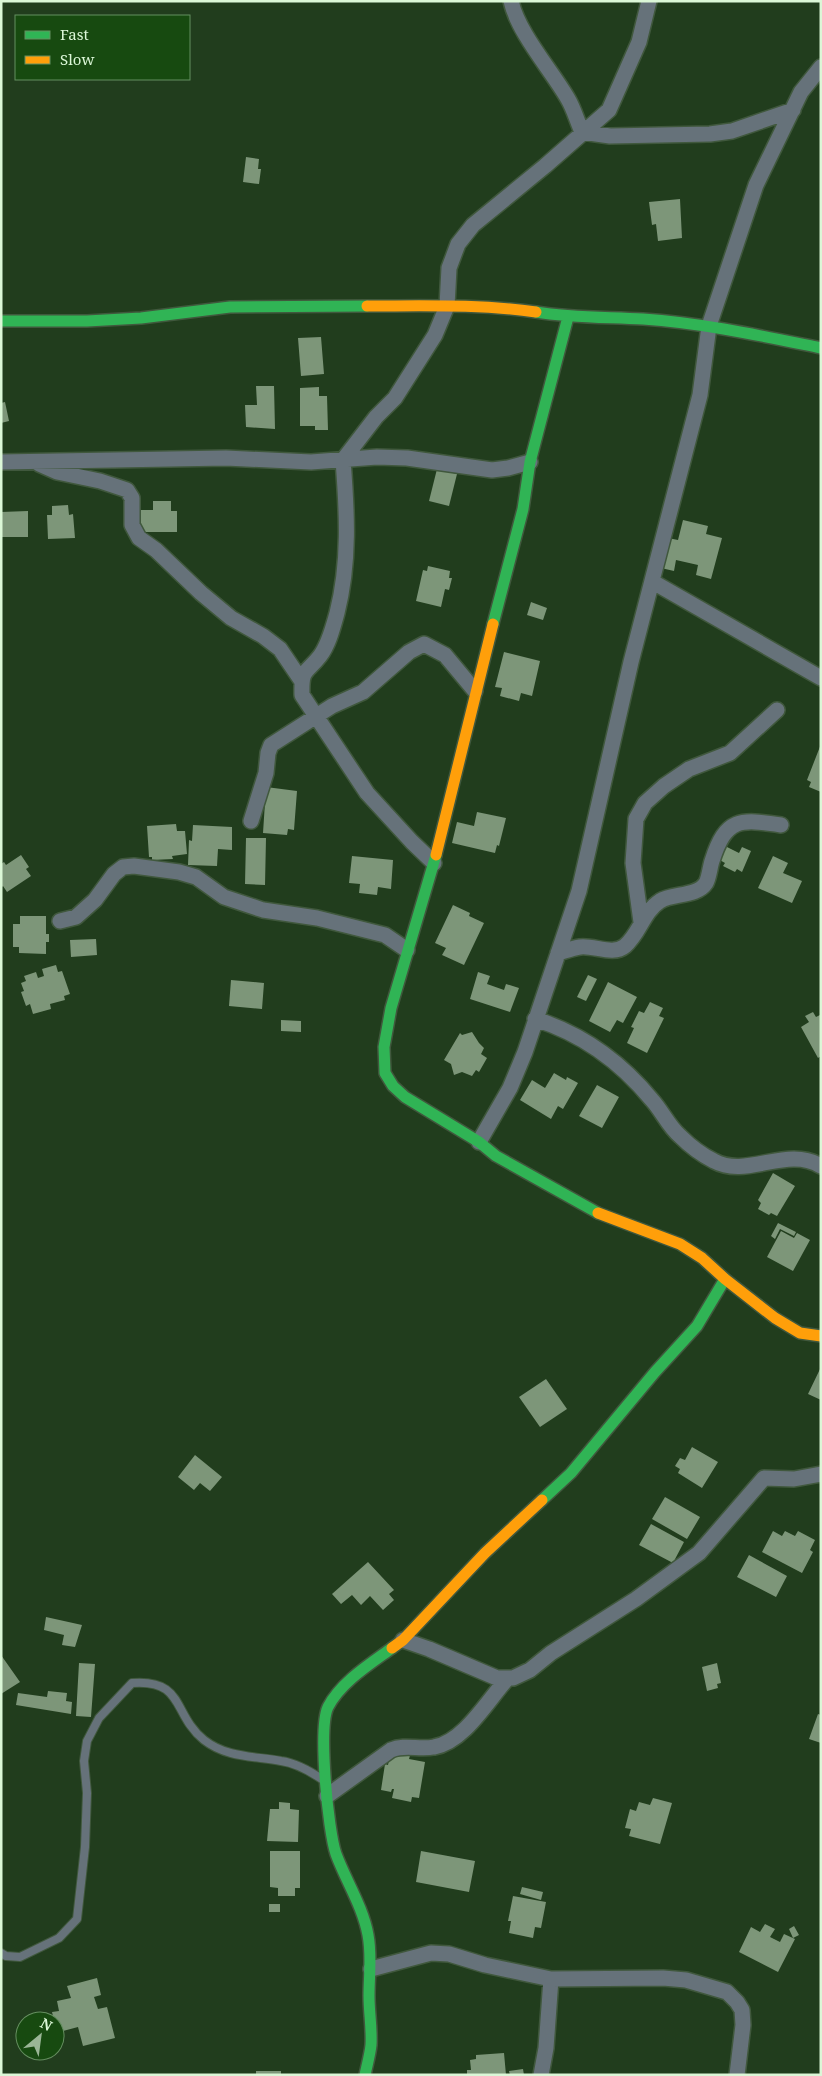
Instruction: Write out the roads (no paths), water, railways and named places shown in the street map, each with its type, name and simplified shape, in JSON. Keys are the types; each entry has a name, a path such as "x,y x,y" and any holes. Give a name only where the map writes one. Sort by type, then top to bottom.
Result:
{"street":[{"path":"511,1 522,27 568,100 582,132"},
{"path":"434,863 367,793 302,695 301,680 306,669 320,656 328,641 337,612 344,575 347,523 343,460 376,417 395,398 435,335 447,306 449,268 458,244 473,225 609,110 616,98 639,42 649,1"},
{"path":"479,1142 510,1088 579,891 631,662 700,395 709,326 756,185 802,92 821,67"},
{"path":"582,132 610,136 710,134 732,131 793,110"},
{"path":"1,321 87,321 141,318 230,307 447,306 514,309 568,316 643,318 709,326 821,348"},
{"path":"568,316 530,462 522,509 475,691 434,863 391,1008 384,1048 385,1073 393,1086 405,1097 479,1142 496,1156 599,1214 680,1244 702,1258 725,1279 775,1318 800,1333 821,1336"},
{"path":"1,462 217,458 311,462 377,457 407,458 492,470 530,462"},
{"path":"33,461 57,472 100,481 127,490 132,498 132,525 139,538 156,550 201,593 231,618 262,636 280,650 301,680"},
{"path":"653,582 821,678"},
{"path":"251,821 266,773 268,753 271,745 315,716 362,692 410,652 424,644 445,655 475,691"},
{"path":"641,922 633,863 636,819 645,802 689,769 730,753 777,710"},
{"path":"558,953 582,946 616,950 624,946 634,935 649,910 661,900 695,892 706,883 718,841 729,827 743,822 757,821 781,826"},
{"path":"60,921 76,917 95,900 114,874 123,867 134,866 188,874 196,877 224,898 264,910 317,918 385,935 407,950"},
{"path":"535,1019 566,1030 605,1053 650,1098 679,1136 711,1159 725,1166 738,1167 783,1159 798,1159 821,1166"},
{"path":"366,2075 372,2045 369,1995 371,1969 368,1936 363,1916 336,1853 331,1833 324,1728 328,1708 343,1688 367,1666 403,1640 485,1553 571,1474 655,1372 697,1326 725,1279"},
{"path":"403,1640 497,1678 507,1679 530,1670 551,1653 678,1570 699,1552 764,1478 794,1479 821,1474"},
{"path":"327,1789 399,1746 435,1747 452,1739 472,1721 507,1679"},
{"path":"371,1969 431,1953 449,1954 485,1965 552,1979 664,1978 686,1980 727,1992 738,2002 743,2017 737,2075"},
{"path":"541,2075 546,2048 552,1979"}],"lane":[{"path":"1,1953 6,1956 20,1957 59,1938 77,1919 85,1847 87,1793 84,1761 87,1741 99,1718 132,1683 148,1682 162,1685 170,1692 192,1727 204,1740 224,1752 249,1758 282,1761 307,1770 327,1789"}]}
